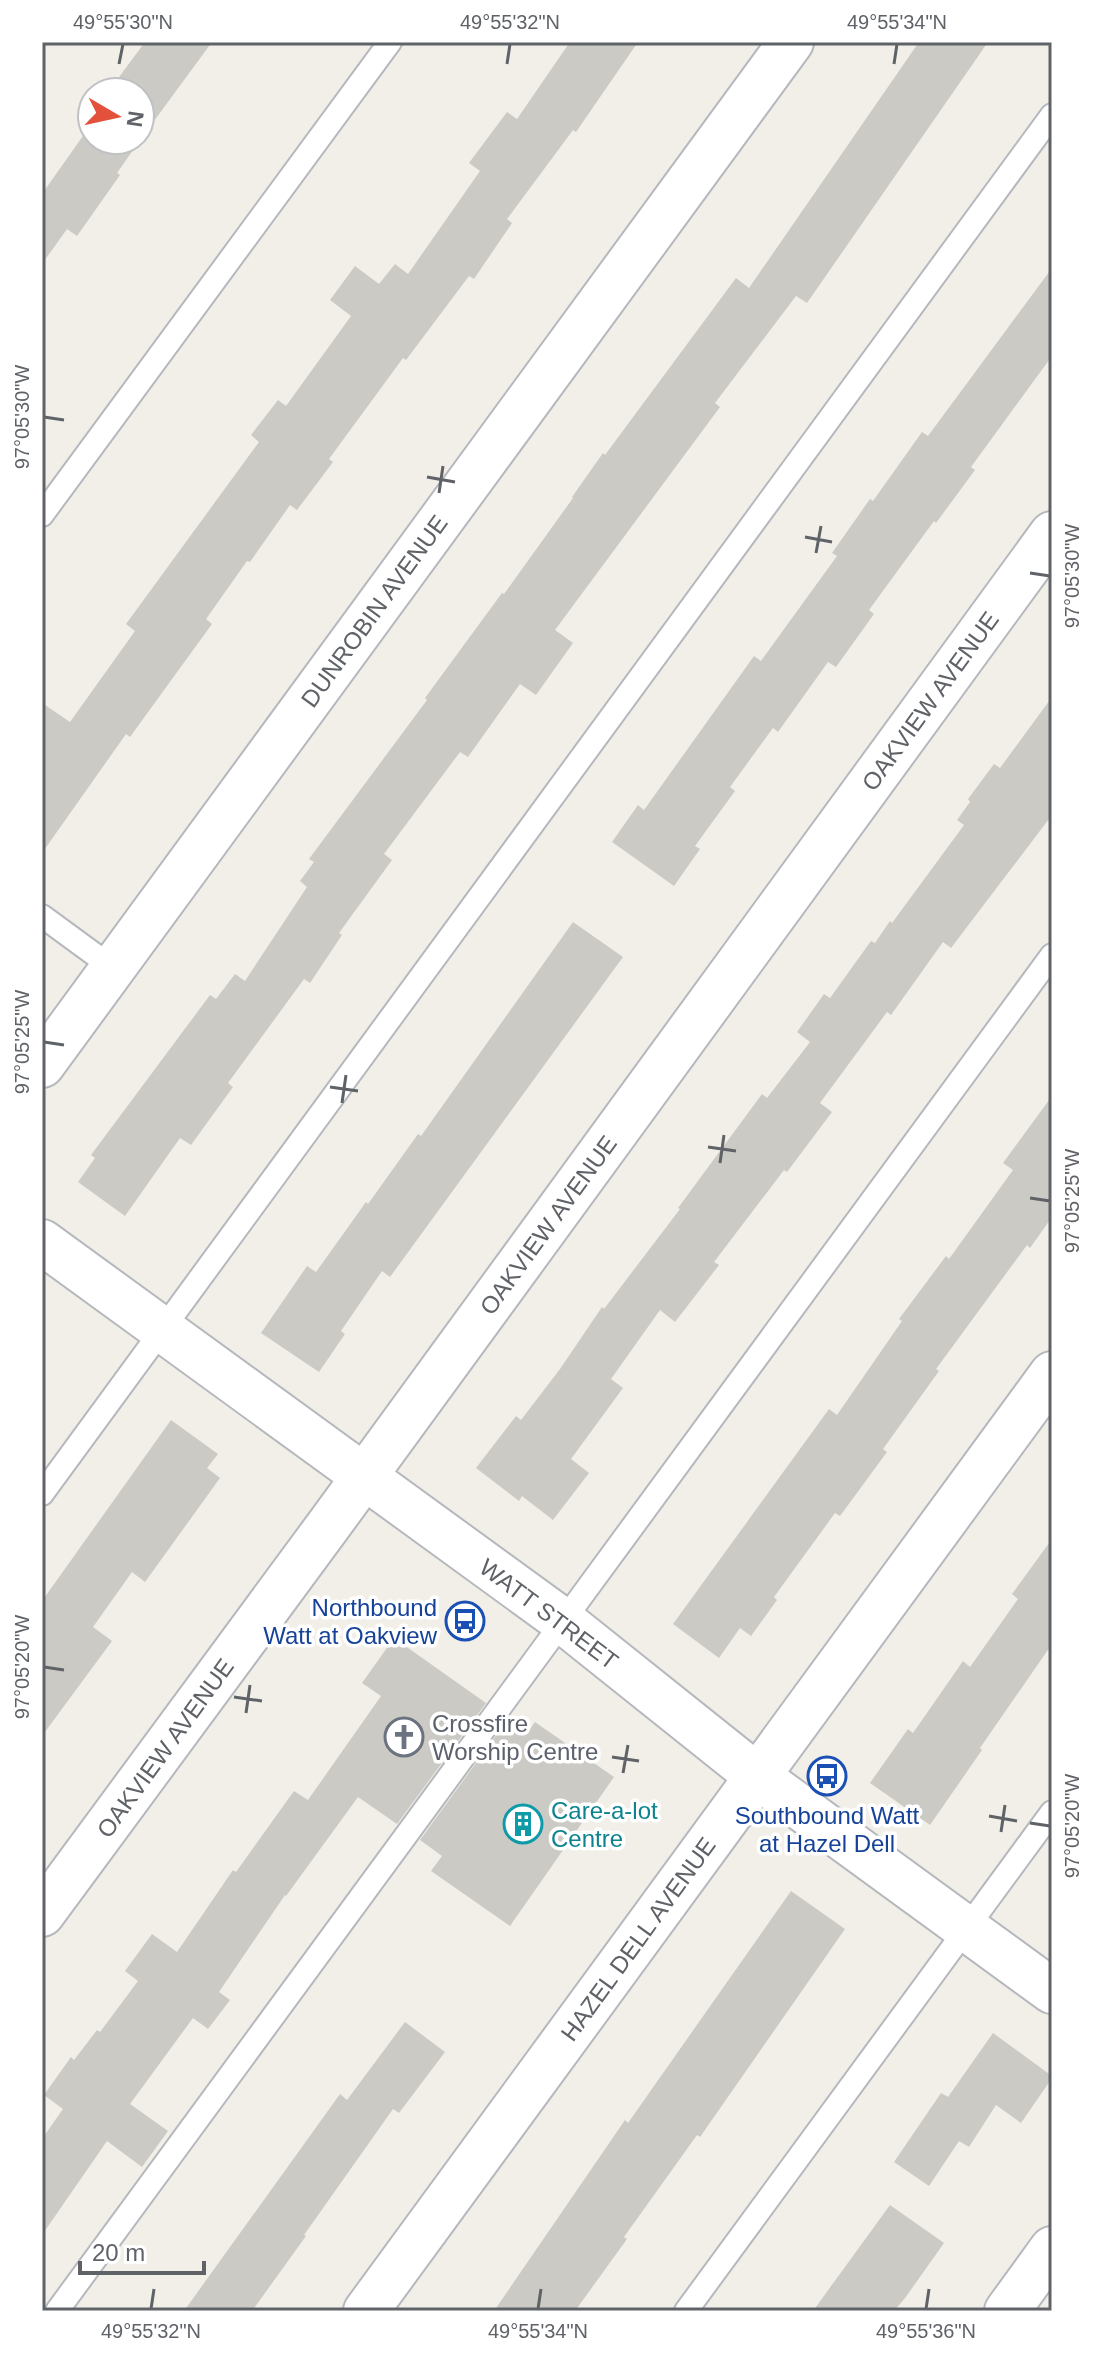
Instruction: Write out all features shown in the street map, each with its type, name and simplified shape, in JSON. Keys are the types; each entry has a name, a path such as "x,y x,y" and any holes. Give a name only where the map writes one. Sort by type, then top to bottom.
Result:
{"street":[{"name":"DUNROBIN AVENUE","path":"42,1065 791,42"},
{"name":"OAKVIEW AVENUE","path":"42,1914 1052,534"},
{"name":"WATT STREET","path":"42,1242 563,1621 757,1776 1052,1991"},
{"name":"HAZEL DELL AVENUE","path":"366,2311 1052,1374"},
{"path":"1007,2311 1052,2249"}],"lane":[{"path":"42,515 390,42"},
{"path":"42,1494 1052,115"},
{"path":"42,916 113,968"},
{"path":"57,2311 1052,955"},
{"path":"686,2311 1052,1812"}],"building":[{"path":"145,42 212,42 156,118 156,76 120,76"},
{"path":"570,42 638,42 576,132 573,130 507,219 512,223 474,279 469,276 406,360 403,358 329,459 333,462 297,510 290,505 250,562 247,561 206,619 212,624 130,737 126,734 42,853 42,703 70,722 135,631 126,624 259,442 251,435 278,400 286,406 351,316 330,300 355,266 379,284 395,264 408,274 480,171 469,163 507,112 517,119"},
{"path":"919,42 988,42 807,303 796,296 715,403 720,407 555,630 573,643 536,695 520,684 468,757 460,752 384,854 392,860 339,933 342,935 310,983 304,979 228,1083 233,1087 191,1145 180,1138 125,1216 78,1182 95,1158 91,1155 210,995 216,999 235,974 245,981 307,887 300,881 314,862 309,859 504,594 603,453 605,455 736,278 749,288"},
{"path":"76,146 76,156 129,156 117,173 120,175 77,236 67,229 42,264 42,194"},
{"path":"1052,268 1052,356 971,467 975,470 869,610 874,614 836,667 828,662 778,732 773,728 730,787 735,791 695,846 700,849 674,886 612,842 638,805 644,810 754,656 761,661 837,556 832,553 870,499 873,501 922,432 928,436"},
{"path":"1052,697 1052,815 951,948 943,942 891,1015 887,1012 820,1103 832,1112 714,1262 719,1265 675,1322 660,1310 611,1379 623,1388 571,1459 589,1473 553,1520 522,1496 519,1501 476,1468 516,1416 521,1420 602,1307 604,1309 680,1209 762,1094 767,1098 810,1042 797,1032 824,994 830,998 871,941 875,943 890,921 892,923 964,825 957,820 970,802 968,799 994,764 1000,768"},
{"path":"573,922 623,957 390,1277 382,1271 341,1331 345,1334 319,1372 261,1333 307,1266 316,1272 418,1134 421,1136"},
{"path":"1052,1096 1052,1217 1030,1248 1027,1245 936,1369 939,1371 883,1449 887,1452 840,1516 835,1513 774,1597 777,1600 751,1636 740,1628 719,1658 673,1624 829,1409 837,1415 902,1321 899,1319 946,1256 949,1259 1013,1170 1003,1163"},
{"path":"171,1420 218,1454 207,1468 220,1478 145,1582 132,1572 93,1627 112,1641 42,1736 42,1601"},
{"path":"1052,1539 1052,1644 930,1825 870,1783 908,1729 913,1733 963,1661 970,1667 1018,1599 1012,1594"},
{"path":"394,1638 486,1703 397,1824 358,1797 285,1895 219,1992 230,2000 208,2029 193,2018 130,2104 168,2131 142,2167 107,2141 42,2235 42,2139 63,2109 44,2095 71,2057 74,2060 97,2030 100,2032 138,1981 125,1971 152,1934 177,1952 233,1870 236,1872 294,1791 308,1800 381,1696 362,1683"},
{"name":"Care-a-lot Centre","path":"508,1719 527,1733 535,1722 614,1777 510,1926 431,1871 442,1856 420,1840"},
{"path":"791,1891 845,1929 700,2137 697,2135 575,2311 494,2311 625,2120 628,2123"},
{"path":"405,2022 445,2052 399,2113 393,2109 252,2311 184,2311 340,2094 347,2100"},
{"path":"993,2033 1052,2078 1021,2123 996,2105 969,2147 959,2141 929,2186 894,2162 941,2093 948,2097"},
{"path":"890,2205 944,2243 905,2298 894,2311 813,2311"}],"place":[{"name":"Northbound Watt at Oakview","path":"465,1621"},
{"name":"Crossfire Worship Centre","path":"404,1737"},
{"name":"Southbound Watt at Hazel Dell","path":"827,1776"},
{"name":"Care-a-lot Centre","path":"523,1824"}]}
